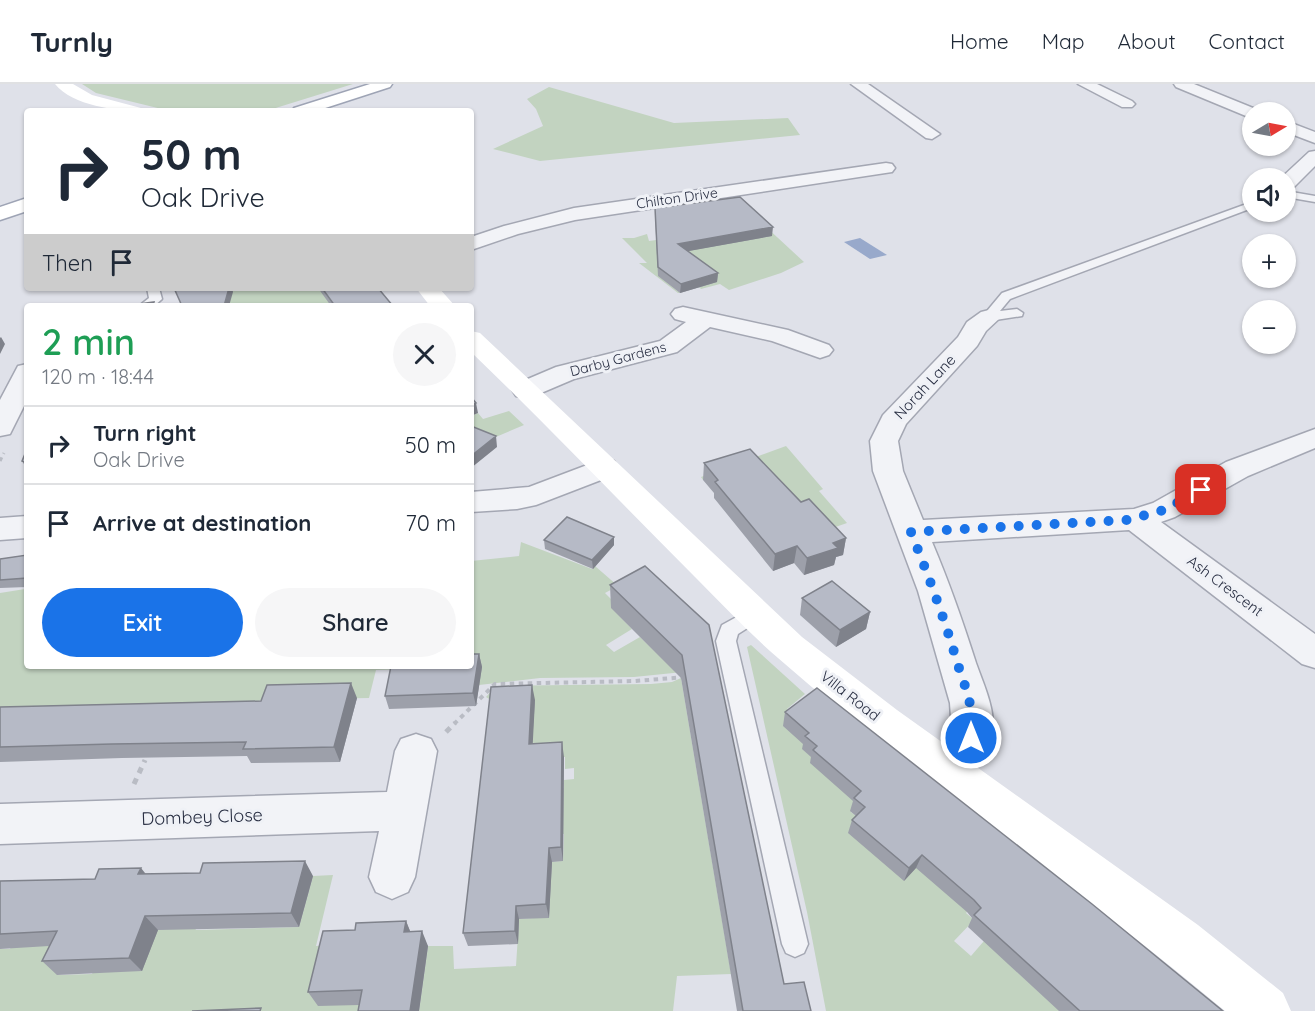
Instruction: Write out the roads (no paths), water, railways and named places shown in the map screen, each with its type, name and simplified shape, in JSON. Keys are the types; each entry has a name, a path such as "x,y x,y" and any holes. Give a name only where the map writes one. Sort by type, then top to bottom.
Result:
{"street":[{"path":"62,84 87,98 124,108"},
{"path":"310,108 386,84"},
{"path":"858,84 932,134"},
{"path":"1085,84 1127,104"},
{"path":"1181,84 1242,109"},
{"path":"1296,130 1315,138"},
{"path":"1296,174 1315,156"},
{"name":"Chilton Drive","path":"474,243 511,230 574,214 887,168"},
{"path":"0,214 24,205"},
{"path":"430,291 440,303"},
{"path":"679,313 779,334 820,350"},
{"name":"Norah Lane","path":"947,769 971,738 970,703 935,591 887,466 885,436 893,421 968,340 976,327 1003,315"},
{"name":"Darby Gardens","path":"525,390 577,370 668,347 705,319"},
{"name":"Villa Road","path":"474,341 562,424 603,468 753,615 818,672 1181,942 1265,1011"},
{"path":"0,428 24,378"},
{"path":"911,532 1136,519 1170,507 1237,469 1315,438"},
{"path":"474,502 536,495 603,468"},
{"name":"Ash Crescent","path":"1136,519 1315,654"},
{"path":"0,529 24,527"},
{"path":"392,877 405,811 429,743"},
{"name":"Dombey Close","path":"0,824 405,811"}],"lane":[{"path":"1296,196 1315,200"},
{"path":"1003,315 1006,297 1242,209"},
{"path":"150,303 156,299 154,291"},
{"path":"753,615 729,630 725,637 795,944"}],"water":[{"path":"860,238 887,255 870,259 844,242"}]}
